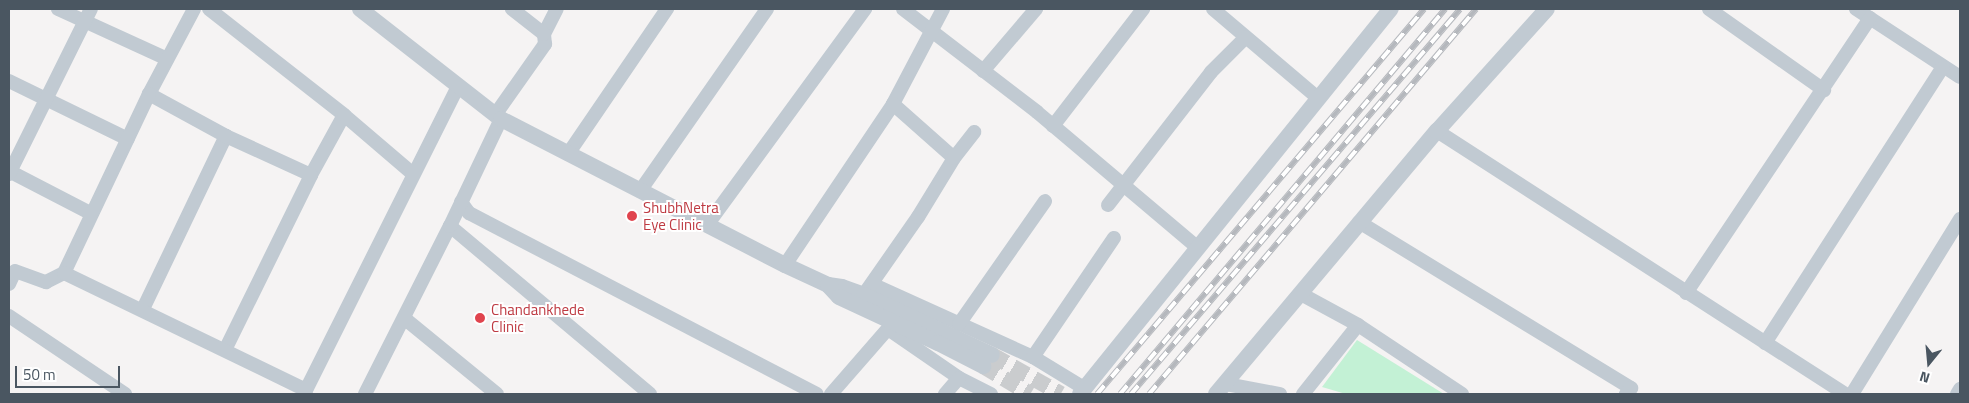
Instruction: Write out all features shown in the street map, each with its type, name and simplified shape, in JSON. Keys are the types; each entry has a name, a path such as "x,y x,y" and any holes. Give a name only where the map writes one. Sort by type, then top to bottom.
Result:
{"street":[{"path":"58,9 167,60"},
{"path":"91,9 9,172 92,214"},
{"path":"11,274 46,282 64,273 149,94 194,9"},
{"path":"209,9 344,115 413,174"},
{"path":"512,9 544,34"},
{"path":"365,394 450,226 498,117 545,44 544,34 557,9"},
{"path":"568,154 667,9"},
{"path":"640,191 767,9"},
{"path":"707,225 865,9"},
{"path":"903,9 1053,126 1198,248"},
{"path":"786,265 893,104 943,9"},
{"path":"983,70 1036,9"},
{"path":"1053,126 1143,9"},
{"path":"1213,9 1318,98"},
{"path":"368,12 498,117 640,191 828,285 868,290 958,324 1033,357 1082,391 1391,9"},
{"path":"1221,389 1437,131 1547,9"},
{"path":"1709,9 1824,90"},
{"path":"1856,9 1960,77"},
{"path":"1686,293 1824,90 1870,18"},
{"path":"1108,205 1211,72 1246,37"},
{"path":"1765,343 1943,67"},
{"path":"9,81 128,139"},
{"path":"64,273 143,309 305,392 458,86"},
{"path":"149,94 226,136 311,175"},
{"path":"893,104 954,158"},
{"path":"225,350 311,175 344,115"},
{"path":"1437,131 1844,394"},
{"path":"868,290 918,217 954,158 974,132"},
{"path":"143,309 226,136"},
{"path":"958,324 1044,201"},
{"path":"461,202 469,213 817,394"},
{"path":"1852,394 1960,219"},
{"path":"1359,222 1633,392"},
{"path":"450,226 650,394"},
{"path":"1033,357 1114,238"},
{"path":"828,285 839,297 987,361"},
{"path":"868,290 887,318 959,378 991,394"},
{"path":"1302,294 1358,325 1462,394"},
{"path":"9,316 125,394"},
{"path":"404,318 497,394"},
{"path":"831,394 887,318"},
{"path":"1302,394 1358,325"},
{"path":"945,394 959,378"},
{"path":"1221,389 1280,394"},
{"path":"1957,394 1960,389"}],"green space":[{"path":"1357,340 1444,394 1346,394 1322,387"}],"tunnel":[{"path":"992,355 1061,394"},
{"path":"983,366 1030,394"}],"railway":[{"path":"1097,394 1424,9"},
{"path":"1120,394 1445,9"},
{"path":"1131,394 1460,9"},
{"path":"1149,394 1476,9"}],"place":[{"name":"ShubhNetra Eye Clinic","path":"632,216"},
{"name":"Chandankhede Clinic","path":"480,318"}]}
